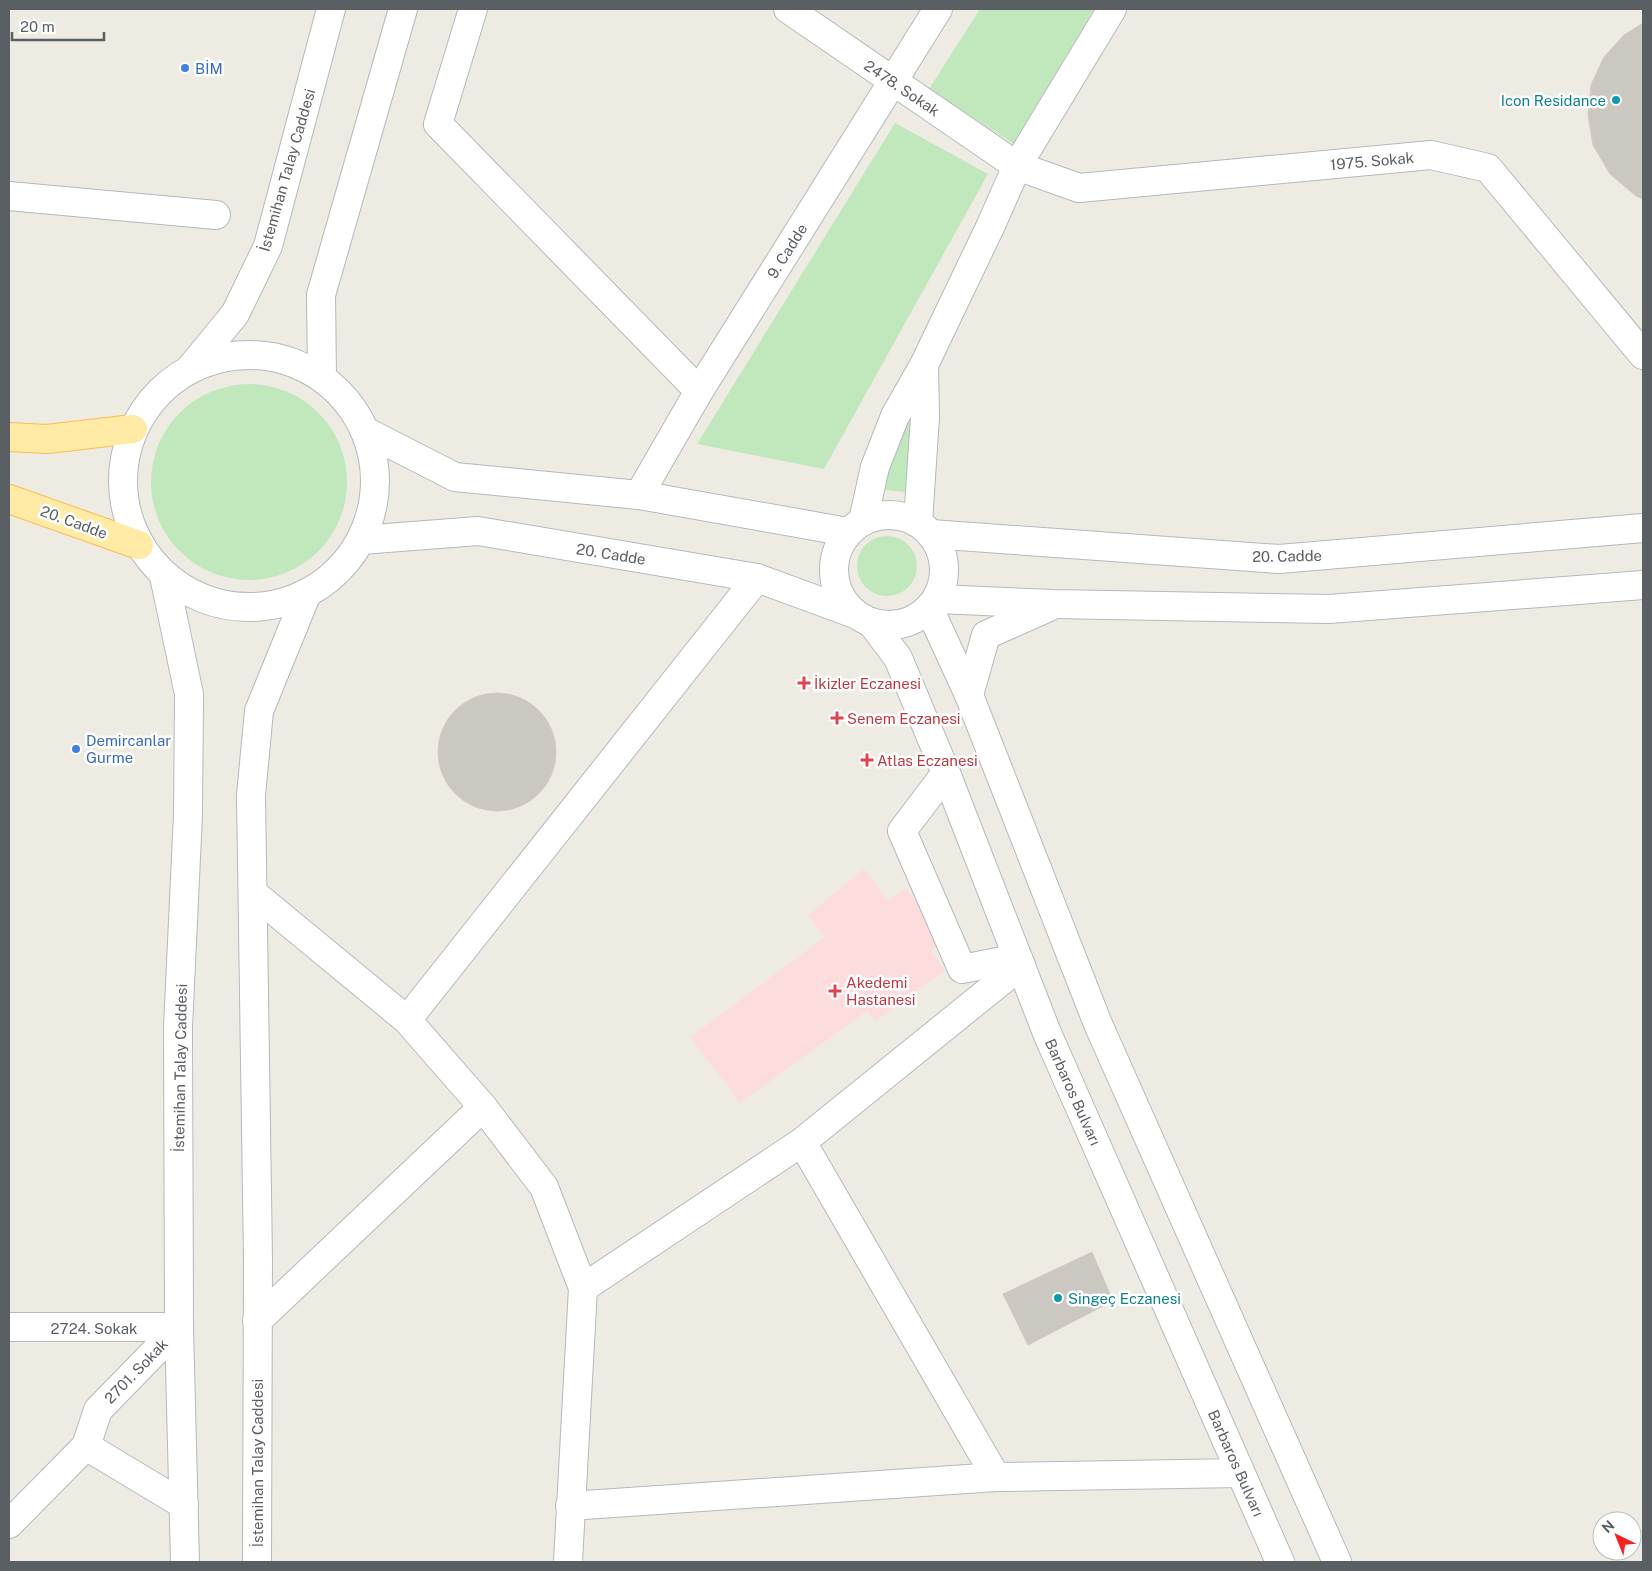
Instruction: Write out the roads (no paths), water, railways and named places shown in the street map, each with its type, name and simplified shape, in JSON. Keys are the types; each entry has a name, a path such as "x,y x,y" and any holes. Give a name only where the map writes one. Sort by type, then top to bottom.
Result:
{"main road":[{"path":"9,437 47,439 133,429"},
{"name":"20. Cadde","path":"9,499 139,545"}],"street":[{"name":"İstemihan Talay Caddesi","path":"188,370 235,314 268,246 331,9"},
{"path":"322,378 321,295 403,9"},
{"path":"473,9 438,124 699,391"},
{"name":"2478. Sokak","path":"788,9 1017,166"},
{"name":"9. Cadde","path":"639,495 699,391 938,9"},
{"path":"365,431 455,478 639,495 856,526 881,515 900,515 924,528 940,549 945,576 933,603 906,622 889,625 863,618 842,601 835,584 834,565 838,547 856,526 878,458 895,416 924,365 1017,166 1112,9"},
{"name":"1975. Sokak","path":"1017,166 1079,188 1431,155 1488,168 1643,355"},
{"path":"9,196 216,215"},
{"path":"260,355 293,362 322,378 348,402 365,431 374,464 373,503 360,540 338,570 307,593 271,606 232,607 196,597 164,576 139,545 124,507 123,467 133,429 156,395 188,370 227,356 260,355"},
{"path":"924,365 924,528"},
{"name":"20. Cadde","path":"924,528 1278,559 1643,528"},
{"name":"20. Cadde","path":"360,540 478,531 756,578 863,618"},
{"name":"İstemihan Talay Caddesi","path":"164,576 189,694 188,815 178,1027 180,1327 185,1562"},
{"path":"407,1020 756,578"},
{"path":"933,603 1329,610 1643,585"},
{"name":"İstemihan Talay Caddesi","path":"257,1562 258,1320 251,795 259,711 307,593"},
{"path":"933,603 1098,1024 1337,1562"},
{"path":"969,695 986,635 1054,604"},
{"name":"Barbaros Bulvarı","path":"863,618 898,658 946,773 1047,1033 1280,1562"},
{"path":"946,773 902,832 962,970 1019,961"},
{"path":"253,893 407,1020 483,1106 544,1187 583,1288 568,1562"},
{"path":"583,1288 802,1142 1019,961"},
{"path":"258,1320 483,1106"},
{"path":"802,1142 996,1477"},
{"name":"2724. Sokak","path":"9,1327 180,1327"},
{"name":"2701. Sokak","path":"9,1524 86,1446 98,1410 180,1327"},
{"path":"86,1446 184,1506"},
{"path":"570,1506 996,1477 1240,1473"}],"place":[{"name":"BİM","path":"185,68"},
{"name":"Icon Residance","path":"1616,100"},
{"name":"İkizler Eczanesi","path":"804,683"},
{"name":"Senem Eczanesi","path":"837,718"},
{"name":"Demircanlar Gurme","path":"76,749"},
{"name":"Atlas Eczanesi","path":"867,760"},
{"name":"Akedemi Hastanesi","path":"835,991"},
{"name":"Singeç Eczanesi","path":"1058,1298"}]}
